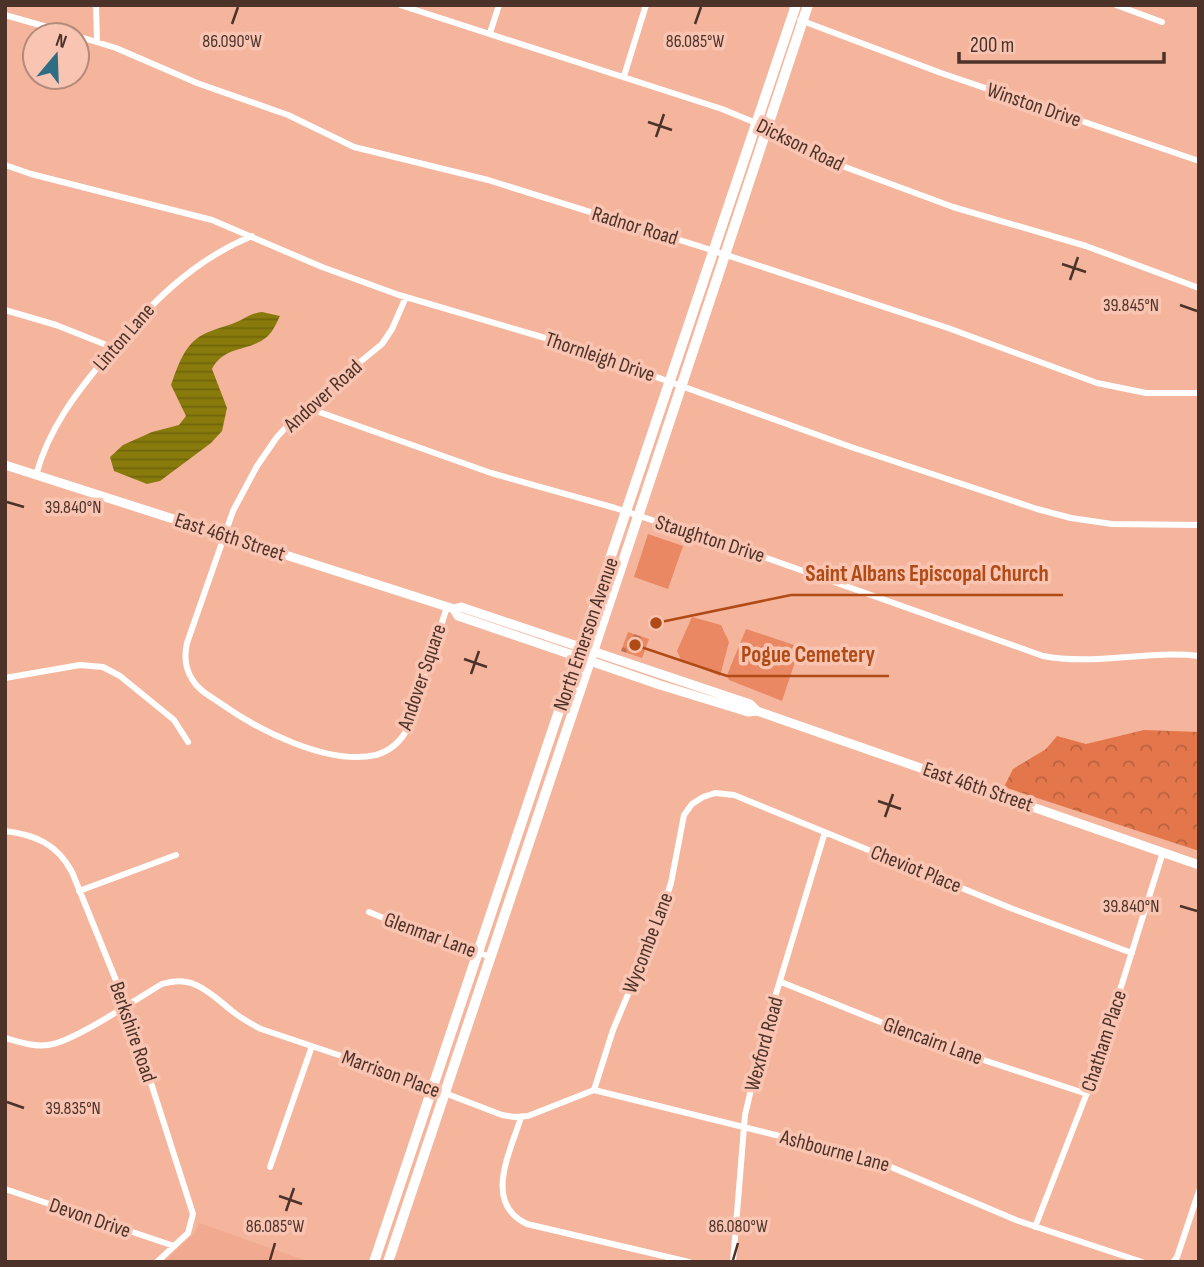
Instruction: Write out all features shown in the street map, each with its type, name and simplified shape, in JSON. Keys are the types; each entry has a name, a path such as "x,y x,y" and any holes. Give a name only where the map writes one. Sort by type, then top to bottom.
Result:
{"main road":[{"name":"North Emerson Avenue","path":"388,1262 766,133 797,19 796,5"},
{"name":"North Emerson Avenue","path":"374,1262 756,123 797,19 808,5"},
{"name":"East 46th Street","path":"5,465 450,608 461,607 594,650 1199,865"},
{"name":"East 46th Street","path":"450,608 458,617 590,662 748,712 757,710"}],"street":[{"path":"96,5 97,41"},
{"name":"Dickson Road","path":"400,5 624,76 756,123 766,133 818,157 953,207 1086,246 1199,288"},
{"path":"490,33 499,5"},
{"path":"624,76 646,5"},
{"path":"1116,5 1162,22"},
{"name":"Radnor Road","path":"5,15 26,21"},
{"name":"Winston Drive","path":"797,19 941,73 1199,161"},
{"name":"Radnor Road","path":"91,39 197,83 288,115 354,147 488,180 726,255 948,328 1097,383 1146,393 1199,393"},
{"name":"Thornleigh Drive","path":"5,165 188,213 252,236 322,267 406,297 531,333 851,447 1043,511 1080,520 1121,525 1199,525"},
{"name":"Linton Lane","path":"36,475 61,415 149,307 179,279 218,253 252,236"},
{"name":"Andover Road","path":"225,535 239,499 277,437 328,386 378,348 392,329 406,297"},
{"path":"5,310 56,325 114,348"},
{"name":"Staughton Drive","path":"305,407 491,473 639,516 783,563 1043,656 1077,660 1143,654 1199,656"},
{"name":"Andover Square","path":"225,535 187,643 185,655 188,671 198,687 240,717 267,732 303,746 337,754 366,756 384,752 399,741 410,722 450,608"},
{"path":"5,678 80,665 106,668 120,676 174,720 188,742"},
{"name":"Cheviot Place","path":"700,798 715,793 731,794 1013,909 1132,953"},
{"name":"Wycombe Lane","path":"594,1090 613,1030 671,883 683,818 700,798"},
{"name":"Berkshire Road","path":"5,831 28,834 51,845 68,864 126,1005 193,1210 190,1230 157,1262"},
{"name":"Wexford Road","path":"733,1262 744,1127 762,1040 825,832"},
{"name":"Chatham Place","path":"1035,1227 1087,1094 1163,852"},
{"path":"79,891 176,855"},
{"name":"Glenmar Lane","path":"369,912 491,957"},
{"name":"Marrison Place","path":"5,1038 32,1045 51,1045 70,1038 162,984 178,981 193,983 208,990 252,1025 502,1115 521,1117"},
{"name":"Glencairn Lane","path":"780,982 934,1044 1087,1094"},
{"path":"270,1167 312,1046"},
{"path":"594,1090 521,1117 501,1186 504,1202 515,1217 527,1224 689,1262"},
{"name":"Ashbourne Lane","path":"594,1090 872,1159 1035,1227 1142,1262"},
{"name":"Devon Drive","path":"5,1189 174,1247"},
{"path":"1175,1259 1199,1191"}],"shaded area":[{"path":"262,312 280,316 274,329 257,343 223,356 212,369 227,408 222,431 211,443 160,481 147,484 114,471 110,457 123,445 152,432 179,425 186,416 171,385 191,344 209,332"},
{"path":"199,1223 310,1262 163,1262 195,1233"}],"green space":[{"path":"648,534 683,546 668,589 634,577"},
{"path":"692,617 721,625 729,642 720,676 681,660 677,651"},
{"path":"746,629 800,647 782,701 729,680 727,675"},
{"path":"628,632 649,639 642,658 621,651"},
{"path":"1144,730 1199,732 1199,851 1004,787 1013,769 1046,749 1057,736 1086,744"}],"place":[{"name":"Saint Albans Episcopal Church","path":"656,623"},
{"name":"Pogue Cemetery","path":"635,645"}]}
